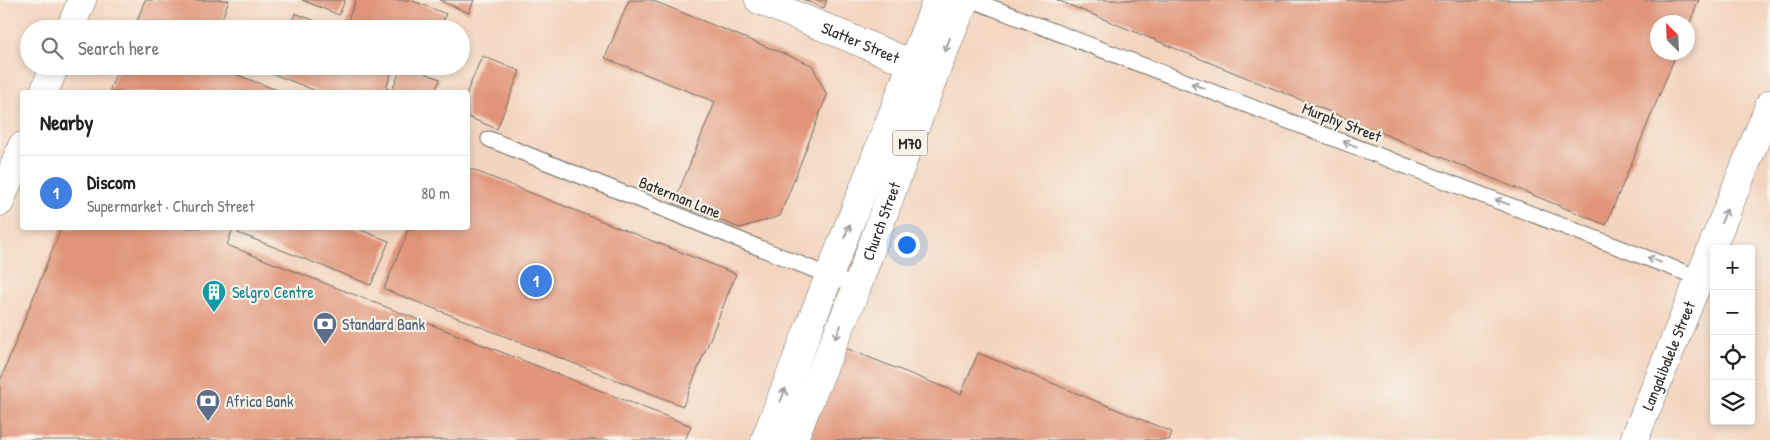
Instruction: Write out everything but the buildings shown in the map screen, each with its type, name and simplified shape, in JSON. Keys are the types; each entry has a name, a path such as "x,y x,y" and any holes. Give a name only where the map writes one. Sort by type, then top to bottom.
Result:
{"main road":[{"path":"74,20 82,0"},
{"name":"Slatter Street","path":"759,0 925,68"},
{"name":"Church Street","path":"793,440 857,287 925,68 937,0"},
{"name":"Church Street","path":"765,440 828,276 925,68 965,0"},
{"path":"45,90 51,75"},
{"name":"Langalibalele Street","path":"1634,440 1770,104"},
{"path":"0,202 20,151"}],"lane":[{"name":"Murphy Street","path":"972,0 1699,278"},
{"name":"Baterman Lane","path":"490,139 857,287"}],"shaded area":[{"path":"0,0 1770,0 1770,440 0,440"}],"place":[{"name":"Discom","path":"536,281"},
{"name":"Selgro Centre","path":"214,313"},
{"name":"Standard Bank","path":"325,345"},
{"name":"Africa Bank","path":"208,422"}]}
